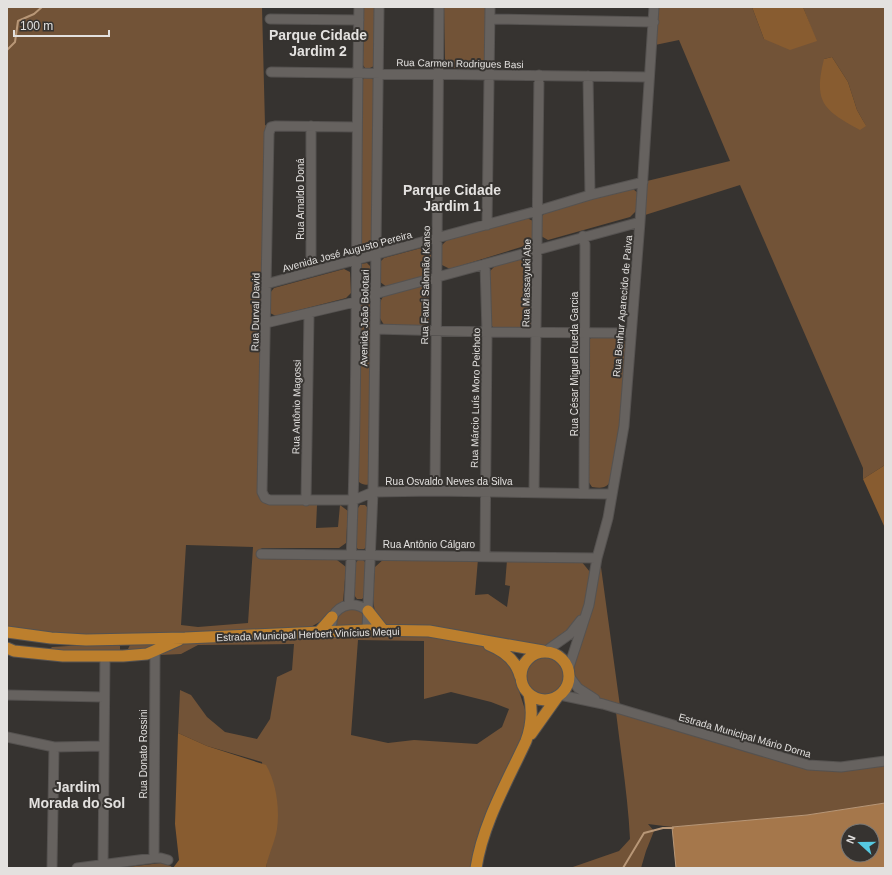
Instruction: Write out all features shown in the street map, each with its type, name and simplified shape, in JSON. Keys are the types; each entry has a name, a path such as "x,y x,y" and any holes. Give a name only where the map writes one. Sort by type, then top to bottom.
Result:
{"main road":[{"path":"368,611 383,630"},
{"path":"319,632 332,617"},
{"name":"Estrada Municipal Herbert Vinícius Mequi","path":"7,632 51,638 86,640 185,638 367,630 429,631 544,651"},
{"name":"Estrada Municipal Herbert Vinícius Mequi","path":"7,648 46,653 123,656 147,654 185,638"},
{"path":"122,639 123,656"},
{"name":"Estrada Municipal Herbert Vinícius Mequi","path":"478,639 500,649 507,655 518,668 520,676"},
{"path":"46,653 46,646 49,644 76,644 86,640"},
{"path":"526,741 565,690 569,673 563,660 559,656 544,651 534,654 526,659 520,676 523,686 529,694 538,699 548,700 559,696"},
{"path":"476,868 482,840 490,819 526,741 532,717 529,694"}],"street":[{"name":"Avenida João Bolotari","path":"349,604 354,500 356,127 359,7"},
{"name":"Avenida João Bolotari","path":"367,630 373,492 379,7"},
{"name":"Rua Fauzi Salomão Kanso","path":"435,491 435,330 438,239 439,7"},
{"path":"487,225 490,7"},
{"name":"Rua Benhur Aparecido de Paiva","path":"569,673 589,604 597,558 608,518 624,426 643,182 654,7"},
{"path":"270,19 359,20"},
{"path":"490,19 654,22"},
{"name":"Rua Carmen Rodrigues Basi","path":"271,72 438,73 649,77"},
{"name":"Rua Massayuki Abe","path":"534,492 539,75"},
{"path":"588,76 590,195"},
{"path":"311,126 356,127"},
{"name":"Rua Durval David","path":"265,498 262,492 269,133 271,127 311,126"},
{"name":"Rua Arnaldo Doná","path":"311,126 312,272"},
{"name":"Avenida José Augusto Pereira","path":"266,284 438,239 590,195 643,182"},
{"path":"266,323 355,302 375,294 583,236 640,222"},
{"name":"Rua César Miguel Rueda Garcia","path":"583,236 585,245 584,493"},
{"name":"Rua Márcio Luís Moro Peichoto","path":"485,264 487,332 485,555"},
{"name":"Rua Antônio Magossi","path":"306,501 309,314"},
{"path":"375,329 487,332 631,333"},
{"name":"Rua Osvaldo Neves da Silva","path":"265,498 270,500 306,501 354,500 373,492 435,491 611,494"},
{"name":"Rua Antônio Cálgaro","path":"261,554 485,555 597,558"},
{"path":"332,632 332,617 342,606 349,604 359,605 368,611"},
{"name":"Rua Benhur Aparecido de Paiva","path":"544,651 570,634 581,621 589,604"},
{"name":"Rua Donato Rossini","path":"154,858 155,650"},
{"path":"103,864 105,656"},
{"path":"569,673 583,692 602,704"},
{"path":"7,695 104,697"},
{"path":"559,696 602,704"},
{"name":"Estrada Municipal Mário Dorna","path":"602,704 808,765 841,766 885,761"},
{"path":"7,737 54,747 103,746"},
{"path":"52,868 54,747"},
{"path":"77,868 154,858 168,860"}],"shaded area":[{"path":"7,7 262,7 265,125 267,126 261,499 267,504 317,505 316,528 338,527 340,505 348,511 346,543 339,548 262,548 259,550 258,555 262,559 337,560 346,567 343,602 323,620 309,628 122,637 7,630","holes":["186,545 253,547 248,623 198,627 181,625"]},
{"path":"364,7 375,7 374,66 370,68 365,68 363,65"},
{"path":"444,7 486,7 486,63 478,69 451,68 445,59"},
{"path":"657,7 752,7 764,39 816,41 803,7 885,7 885,465 863,479 863,468 740,185 645,215 647,181 730,161 679,40 655,45","holes":["832,57 848,82 857,110 866,126 824,59"]},
{"path":"752,7 803,7 817,41 790,50 764,39"},
{"path":"832,57 848,82 857,110 866,126 860,130 838,117 824,104 820,86 821,74 824,59"},
{"path":"364,78 371,78 374,80 372,250 365,253 361,251 361,83"},
{"path":"628,189 633,189 638,193 637,210 630,217 548,240 541,236 540,218 545,213"},
{"path":"527,218 533,221 534,238 531,244 450,269 442,265 441,246 447,240"},
{"path":"425,247 431,250 431,271 427,276 387,287 380,282 379,263 384,258"},
{"path":"525,257 532,263 532,323 527,328 493,327 489,323 490,271 496,265"},
{"path":"367,263 370,266 370,289 362,293 359,290 360,267 361,264"},
{"path":"344,269 350,272 351,293 346,298 276,316 270,313 270,293 274,288"},
{"path":"422,286 429,291 429,321 424,326 386,327 380,319 378,311 384,295"},
{"path":"368,301 370,304 371,483 366,485 359,482 359,307 361,303"},
{"path":"592,336 617,336 625,340 627,344 620,425 611,480 608,485 601,488 592,487 588,481 589,341"},
{"path":"885,465 885,528 863,479"},
{"path":"360,505 365,505 368,508 367,547 364,549 358,549 355,546 358,508"},
{"path":"385,558 478,559 475,595 488,594 507,607 510,586 505,585 507,560 581,561 590,572 586,603 579,620 574,626 543,648 385,626 375,613 373,599 375,567"},
{"path":"358,560 363,560 366,563 364,597 362,599 357,599 354,595 355,564"},
{"path":"600,560 620,706 589,692 578,681 574,673 573,665"},
{"path":"350,608 362,611 364,615 362,627 337,628 339,615 343,611"},
{"path":"428,634 477,642 497,651 512,669 528,719 527,729 474,868 266,868 268,855 262,762 207,746 178,733 180,690 191,695 207,717 225,732 257,739 270,719 277,677 292,670 294,644 198,645 181,654 160,655 177,644 248,637","holes":["358,640 424,641 424,699 451,692 491,702 509,709 502,727 477,744 414,740 388,743 351,735"]},
{"path":"171,642 151,649 127,651 131,643"},
{"path":"117,643 120,646 120,650 104,652 48,651 52,647"},
{"path":"544,655 552,657 558,661 562,667 564,675 562,683 558,689 552,693 544,695 536,693 530,689 526,683 524,675 526,667 530,661 536,657"},
{"path":"616,712 762,756 802,766 843,769 864,768 885,764 885,803 807,815 672,827 648,824 654,831 641,868 570,868 619,851 630,839"},
{"path":"178,733 207,746 266,765 275,787 278,821 276,834 266,868 173,868 179,860 175,824"},
{"path":"885,803 885,868 676,868 672,827 807,815"},
{"path":"161,863 171,866 172,868 119,868"}],"waterway":[{"path":"7,50 15,42 18,21 34,14 42,7"},
{"path":"623,868 644,833 663,828 673,828"}],"district":[{"name":"Parque Cidade Jardim 2","path":"318,44"},
{"name":"Parque Cidade Jardim 1","path":"452,198"},
{"name":"Jardim Morada do Sol","path":"77,796"}]}
